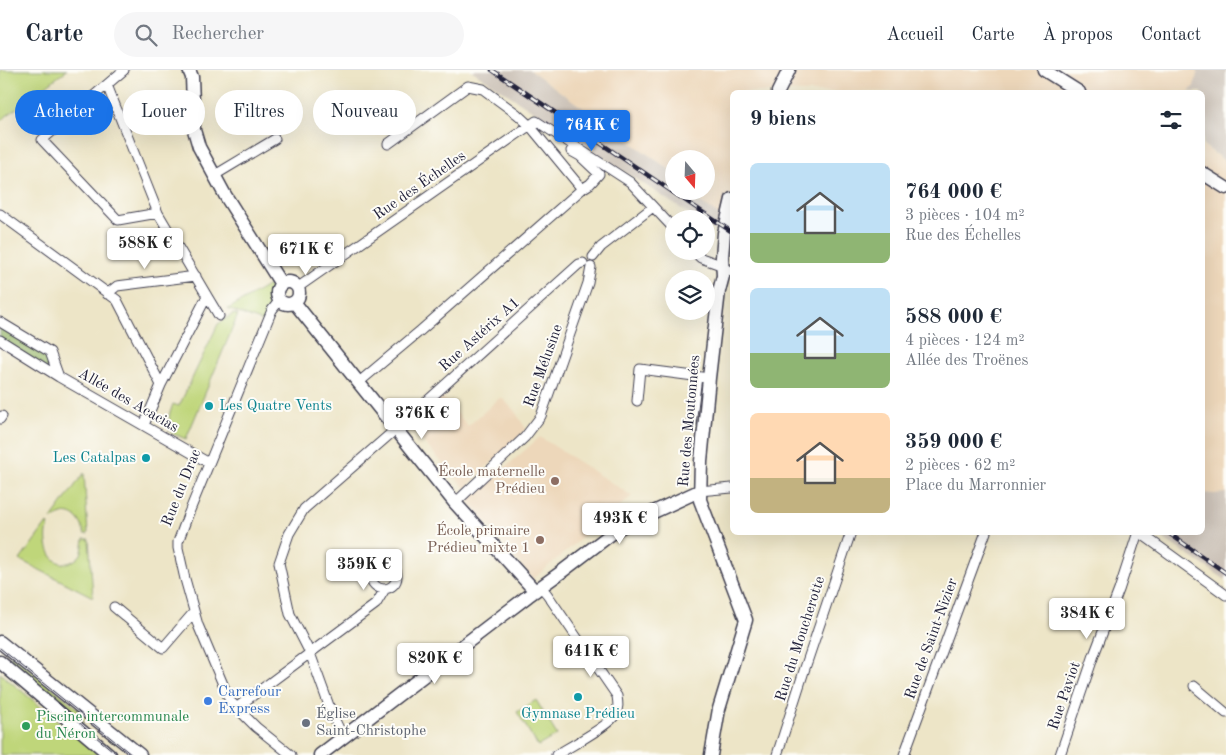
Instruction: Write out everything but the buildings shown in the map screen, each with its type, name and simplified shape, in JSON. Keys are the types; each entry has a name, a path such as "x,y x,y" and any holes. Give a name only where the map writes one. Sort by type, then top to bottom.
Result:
{"street":[{"path":"124,70 42,140 118,220 158,213"},
{"path":"189,70 192,77 194,130 199,147 225,195 281,284"},
{"path":"779,90 789,70"},
{"path":"1044,70 1076,90"},
{"path":"107,85 158,213 219,316"},
{"path":"358,383 600,174 580,156 533,126 482,89 468,86 388,144"},
{"path":"533,126 582,189"},
{"path":"533,126 630,182 665,220"},
{"name":"Rue des Échelles","path":"298,288 533,126"},
{"path":"215,175 275,139"},
{"path":"1205,175 1226,188"},
{"name":"Rue Astérix A1","path":"587,265 583,259 586,256 593,257 601,247 653,207"},
{"name":"Rue des Moutonnées","path":"712,755 719,709 746,620 700,500 699,491 703,378 719,291 723,276 728,269 722,257 724,233 730,208"},
{"path":"0,214 117,300 161,385"},
{"path":"707,260 728,269"},
{"name":"Rue Astérix A1","path":"343,737 332,714 310,653 290,614 279,563 289,534 304,509 579,264 587,265"},
{"name":"Rue Mélusine","path":"455,503 525,437 541,416 588,283 587,265"},
{"path":"107,294 117,286 196,276"},
{"path":"287,282 294,284 298,288 299,294 294,302 284,304 279,301 277,289 281,284 287,282"},
{"path":"144,425 161,385 207,296"},
{"name":"Rue du Drac","path":"279,301 272,310 178,542 198,625 230,701 256,727 291,755"},
{"path":"294,302 455,503 552,602 617,696 619,707 615,717 556,755"},
{"name":"Allée des Acacias","path":"0,322 50,352 59,377"},
{"name":"Allée des Acacias","path":"0,340 59,377 209,463"},
{"path":"637,401 640,369 703,378 691,424"},
{"path":"320,755 619,528 699,491 730,488"},
{"name":"Rue du Moucherotte","path":"777,755 850,535"},
{"name":"Rue de Saint-Nizier","path":"904,755 985,535"},
{"name":"Rue Paviot","path":"1060,755 1137,535"},
{"path":"1142,535 1226,595"},
{"path":"236,708 376,604 385,589"},
{"path":"114,607 163,648 194,612"},
{"path":"0,642 140,755"},
{"path":"0,662 110,755"},
{"path":"1194,686 1226,713"}],"shaded area":[{"path":"471,70 530,70 665,167 665,198"},
{"path":"530,70 1198,70 1194,86 1191,90 730,90 730,218 720,216 715,212 715,210 712,210 698,200 715,200 715,150 665,150 665,167"},
{"path":"1198,70 1226,70 1226,162 1205,146 1205,90 1191,90 1194,86"},
{"path":"1205,147 1226,162 1226,493 1205,493"},
{"path":"668,200 698,200 712,210 683,210"},
{"path":"715,212 720,216 718,233 715,231"},
{"path":"440,394 468,426 501,397 514,410 526,429 465,488 407,424"},
{"name":"École primaire Prédieu mixte 1","path":"540,437 632,496 533,579 468,500"},
{"path":"1205,493 1226,493 1226,580 1158,535 1205,535"}],"green space":[{"path":"0,70 67,70 41,90 15,90 15,110 0,121"},
{"path":"269,285 271,300 263,322 228,309"},
{"path":"233,314 238,315 186,439 171,433 169,416 173,404 179,406 218,324"},
{"path":"0,322 50,352 59,377 0,340"},
{"path":"84,473 88,534 84,534 80,522 72,515 63,514 51,519"},
{"path":"47,523 49,525 47,544 49,550 56,561 61,563 70,563 75,560 82,552 84,539 89,539 93,597 20,560"},
{"path":"12,655 87,716 79,725 6,663"},
{"path":"0,673 99,755 0,755"},
{"path":"536,700 557,735 538,746 517,712"}],"tram line":[{"path":"0,648 132,755"},
{"path":"58,703 118,755"}],"railway":[{"path":"492,70 730,231"},
{"path":"1171,535 1226,573"}],"place":[{"name":"Les Quatre Vents","path":"209,406"},
{"name":"Les Catalpas","path":"146,458"},
{"name":"École maternelle Prédieu","path":"555,481"},
{"name":"École primaire Prédieu mixte 1","path":"540,540"},
{"name":"Gymnase Prédieu","path":"578,697"},
{"name":"Carrefour Express","path":"208,701"},
{"name":"Église Saint-Christophe","path":"306,723"},
{"name":"Piscine intercommunale du Néron","path":"26,726"}]}
